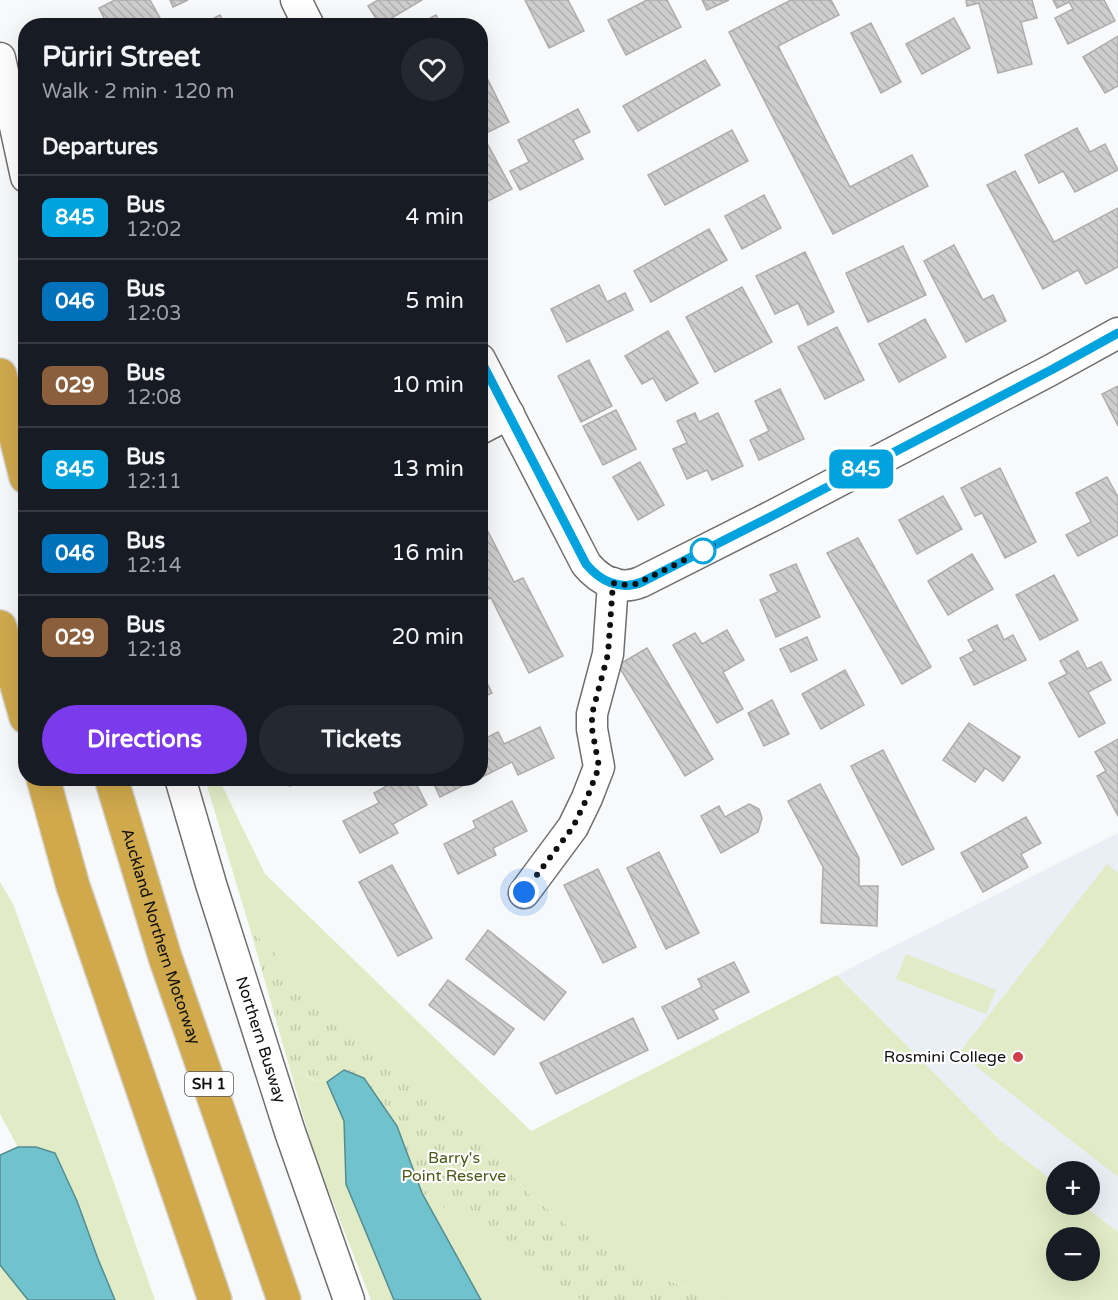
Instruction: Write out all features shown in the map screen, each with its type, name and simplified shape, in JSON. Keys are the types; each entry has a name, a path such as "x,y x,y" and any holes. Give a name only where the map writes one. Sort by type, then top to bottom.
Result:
{"highway":[{"path":"0,375 18,446"},
{"path":"0,627 18,689"},
{"path":"45,786 73,886 215,1300"},
{"name":"Auckland Northern Motorway","path":"113,786 165,957 284,1300"}],"street":[{"path":"296,0 305,18"},
{"path":"0,58 18,140"},
{"path":"488,373 586,564 595,574 613,583 629,585 642,582 774,515 1118,333"},
{"path":"488,425 509,414"},
{"path":"524,892 573,827 599,767 592,729 592,714 608,654 613,583"},
{"name":"Northern Busway","path":"182,786 290,1132 349,1300"}],"shaded area":[{"name":"Rosmini College","path":"1118,833 1118,1232 1096,1215 1100,1215 1100,1161 1046,1161 1046,1175 1000,1140 837,975"}],"green space":[{"path":"207,786 222,786 265,874 531,1131 837,975 1000,1140 1046,1175 1046,1215 1096,1215 1118,1232 1118,1300 723,1300 657,1277 620,1247 565,1224 526,1191 464,1119 355,1033 250,929"},
{"path":"1107,864 1118,873 1118,1177 959,1053"},
{"path":"0,882 13,904 155,1300 115,1300 66,1176 36,1147 18,1147 0,1114"},
{"name":"Barry's Point Reserve","path":"250,929 355,1033 464,1119 526,1191 565,1224 620,1247 657,1277 723,1300 582,1300 422,1193 397,1126 344,1070 327,1082 314,1080 289,1066"},
{"path":"906,954 996,990 986,1014 896,979"},
{"path":"289,1066 313,1080 327,1082 344,1121 346,1184 394,1300 371,1300 315,1156"},
{"path":"422,1193 582,1300 481,1300"},
{"path":"0,1265 28,1300 0,1300"}],"water":[{"path":"344,1070 364,1078 397,1126 422,1193 481,1300 394,1300 346,1184 344,1121 327,1082"},
{"path":"18,1147 36,1147 55,1153 77,1201 115,1300 28,1300 0,1265 0,1155"}],"building":[{"path":"115,0 150,0 160,18 104,18 99,8"},
{"path":"170,0 188,0 173,7"},
{"path":"378,0 422,0 392,18 376,18 368,6"},
{"path":"525,0 568,0 584,31 549,48"},
{"path":"647,0 667,0 681,27 626,55 608,20"},
{"path":"702,0 729,0 707,10"},
{"path":"791,0 831,0 839,15 778,46 850,187 912,155 928,186 833,234 729,32"},
{"path":"966,0 1032,0 1037,18 1021,22 1032,64 998,73 979,3 967,6"},
{"path":"1053,0 1104,0 1115,21 1068,44 1055,18 1073,9 1069,2 1057,8"},
{"path":"954,18 970,48 922,74 906,44"},
{"path":"871,23 901,82 881,93 851,33"},
{"path":"1118,36 1118,86 1105,93 1083,57"},
{"path":"705,60 720,85 638,131 623,106"},
{"path":"488,80 509,122 488,132"},
{"path":"578,109 590,132 573,140 583,159 520,190 510,171 529,162 518,140"},
{"path":"1077,128 1090,152 1105,144 1118,170 1075,192 1063,171 1039,183 1025,155"},
{"path":"732,130 748,161 665,205 648,175"},
{"path":"488,145 512,189 488,201"},
{"path":"1015,171 1054,242 1118,208 1118,267 1086,284 1078,270 1043,289 987,185"},
{"path":"764,195 781,228 742,249 725,216"},
{"path":"709,229 727,260 651,302 634,271"},
{"path":"954,245 983,300 993,295 1006,321 966,342 924,261"},
{"path":"903,246 926,295 868,322 846,273"},
{"path":"805,252 834,312 808,325 798,303 775,314 756,276"},
{"path":"599,285 607,302 625,293 633,310 567,342 551,309"},
{"path":"742,287 772,342 715,372 686,317"},
{"path":"925,319 946,357 899,382 879,344"},
{"path":"837,327 864,380 825,399 798,347"},
{"path":"668,331 698,383 666,401 653,378 642,384 625,356"},
{"path":"589,360 612,406 581,422 558,376"},
{"path":"1118,386 1118,426 1102,394"},
{"path":"780,389 804,439 759,460 750,440 769,431 755,401"},
{"path":"616,410 636,449 603,465 583,426"},
{"path":"695,413 699,422 718,413 743,466 712,480 707,470 687,479 673,449 687,443 677,421"},
{"path":"640,462 664,505 638,520 613,477"},
{"path":"1000,468 1036,542 1005,558 982,513 975,516 961,488"},
{"path":"1107,477 1118,497 1118,535 1078,556 1066,535 1091,522 1076,493"},
{"path":"943,496 962,529 917,554 899,520"},
{"path":"488,532 514,582 523,578 563,656 529,673 491,598 488,599"},
{"path":"858,538 931,667 902,684 827,553"},
{"path":"972,554 993,589 948,615 928,581"},
{"path":"796,564 820,617 776,637 760,600 778,592 770,575"},
{"path":"1054,575 1078,620 1040,640 1016,595"},
{"path":"997,625 1004,640 1013,635 1026,660 974,685 960,658 974,651 968,640"},
{"path":"727,630 744,660 723,672 743,709 717,723 673,645 695,633 702,644"},
{"path":"807,637 817,660 791,672 780,649"},
{"path":"647,648 713,759 685,776 618,665"},
{"path":"1078,651 1087,669 1101,662 1111,680 1088,692 1105,723 1079,737 1049,683 1067,674 1060,661"},
{"path":"845,670 864,705 821,729 802,694"},
{"path":"772,700 789,734 764,746 748,713"},
{"path":"969,723 1020,757 1003,781 985,768 975,782 943,760"},
{"path":"540,727 554,758 518,775 512,762 488,774 488,737 498,732 504,744"},
{"path":"1118,739 1118,816 1097,776 1106,771 1095,752"},
{"path":"883,750 934,849 902,865 851,766"},
{"path":"820,784 859,858 859,886 878,886 877,926 821,923 823,867 788,801"},
{"path":"387,786 417,786 427,805 393,824 398,833 360,853 343,821 379,803 374,793"},
{"path":"435,786 462,786 440,797"},
{"path":"512,801 527,831 493,848 496,855 458,874 444,844 476,828 473,821"},
{"path":"749,804 759,809 762,818 758,832 721,853 701,816 719,806 725,817"},
{"path":"1026,817 1041,843 1021,854 1028,867 983,892 961,853"},
{"path":"659,852 699,933 666,949 627,868"},
{"path":"392,865 432,938 398,956 359,882"},
{"path":"598,869 636,947 603,963 564,885"},
{"path":"488,930 566,992 544,1020 466,959"},
{"path":"734,962 749,992 713,1010 718,1019 678,1039 662,1007 702,987 698,979"},
{"path":"448,980 514,1029 494,1055 429,1005"},
{"path":"633,1018 648,1050 556,1094 540,1063"}],"bus line":[{"name":"845","path":"488,374 586,564 606,581 629,585 642,582 730,538 1118,333"}],"place":[{"name":"Rosmini College","path":"1018,1057"}],"route":[{"path":"524,892 573,827 599,767 592,729 592,714 608,654 613,583 636,584 713,546 703,551"}]}
